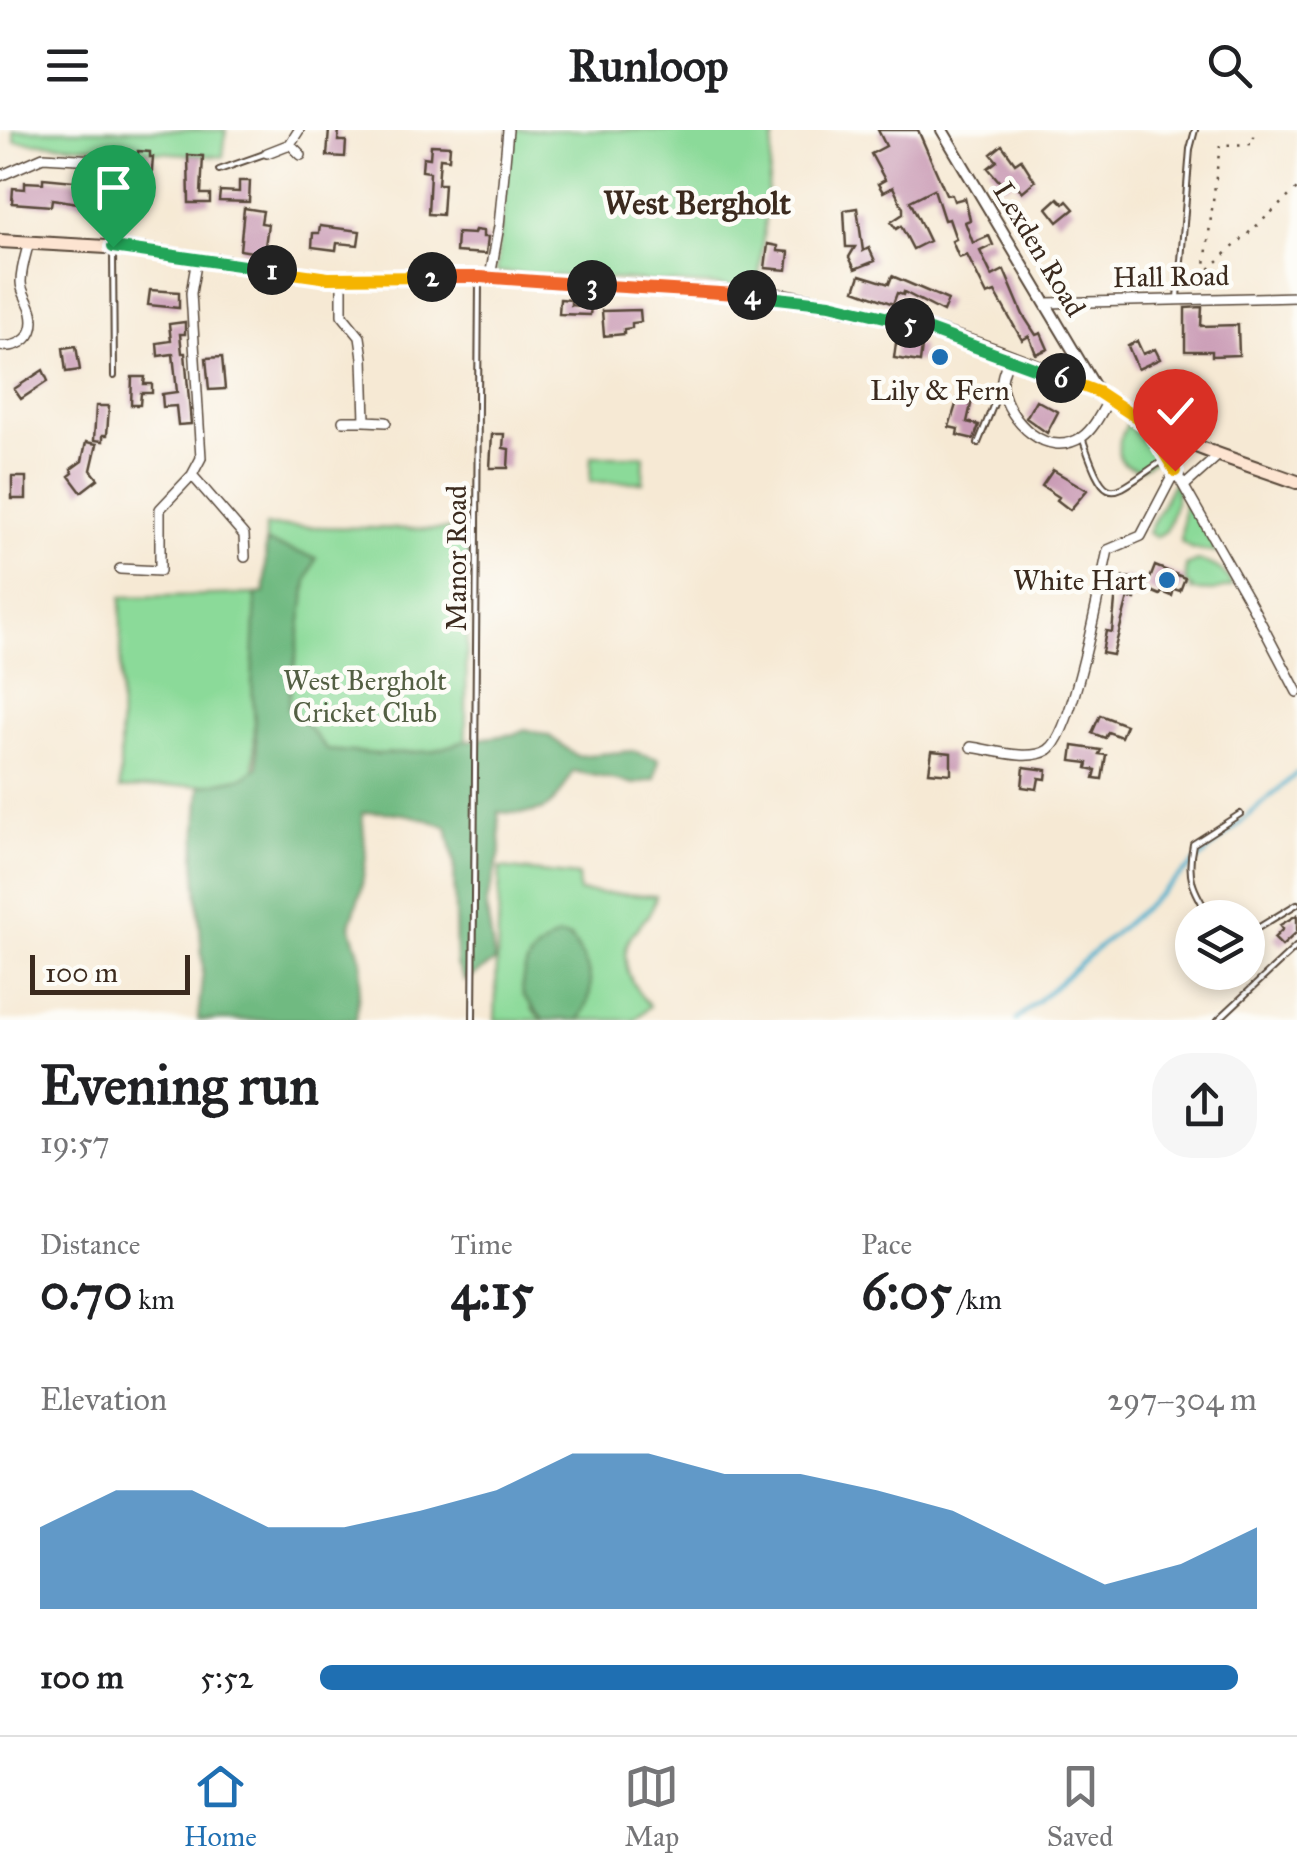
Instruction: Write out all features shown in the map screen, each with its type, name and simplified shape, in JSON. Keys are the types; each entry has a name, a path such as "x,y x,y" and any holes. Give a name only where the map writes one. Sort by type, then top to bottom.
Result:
{"main road":[{"path":"0,241 113,247 342,278 485,277 784,296 892,318 1009,358 1104,396 1148,425 1297,482"}],"street":[{"path":"267,153 290,144 299,130"},
{"path":"485,277 499,226 508,130"},
{"name":"Lexden Road","path":"942,130 1104,396"},
{"path":"290,144 301,155"},
{"path":"0,176 42,157 96,160 111,174 112,210"},
{"path":"1,348 15,347 31,333 33,314 20,284 29,242"},
{"path":"120,569 160,571 160,509 192,475 201,458 191,293 196,259"},
{"path":"342,278 342,315 360,337 364,358 364,421"},
{"name":"Hall Road","path":"1047,303 1297,297"},
{"path":"1009,358 1002,385 1012,413 1026,432 1056,442 1082,437 1104,396"},
{"path":"343,421 386,422"},
{"path":"1148,425 1297,692"},
{"path":"1184,486 1220,454"},
{"path":"971,747 1035,755 1053,747 1068,716 1108,550 1141,536 1175,471"},
{"path":"192,475 244,535 246,556"}],"lane":[{"path":"1178,298 1190,149 1195,130"},
{"path":"219,170 267,153"},
{"path":"113,247 114,376"},
{"name":"Manor Road","path":"473,1020 485,277"},
{"path":"978,443 1002,385"},
{"path":"1082,437 1091,468 1112,491 1122,491 1167,458"},
{"path":"1200,900 1192,887 1193,844 1240,814"},
{"path":"1265,924 1297,904"},
{"path":"1218,1020 1297,946"}],"path":[{"path":"1204,273 1220,146 1253,144 1255,130"},
{"path":"1178,298 1297,189"}],"green space":[{"path":"13,130 226,130 223,157 15,141"},
{"path":"512,130 774,130 758,288 496,272"},
{"path":"1127,424 1158,458 1141,469 1120,459 1120,439"},
{"path":"591,456 644,456 643,482 590,482"},
{"path":"1174,481 1173,513 1166,531 1156,537 1148,533"},
{"path":"1187,500 1216,553 1190,548 1181,542"},
{"name":"West Bergholt Cricket Club","path":"266,526 468,530 465,805 262,799"},
{"path":"266,542 316,558 307,581 288,708 327,750 378,754 432,751 525,729 549,736 577,756 632,751 659,759 655,779 635,784 573,771 559,796 545,808 526,813 498,812 501,849 486,905 495,962 465,981 456,965 454,861 447,827 405,814 362,813 366,857 350,925 362,962 356,1020 198,1020 203,970 195,858 200,786 244,777 258,767 252,685 256,594 265,593"},
{"path":"1197,561 1218,568 1232,586 1213,591 1191,590 1186,583 1186,566"},
{"path":"256,594 254,782 120,789 121,597"},
{"path":"500,868 578,876 579,892 656,896 627,944 626,954 633,982 650,1006 635,1020 579,1020 590,988 587,968 571,938 532,1009 544,1020 495,1020"},
{"path":"558,936 570,938 590,978 589,998 579,1020 544,1020 523,995 523,975 530,959 541,946"}],"building":[{"path":"329,130 339,130 338,141 346,141 345,157 327,156"},
{"path":"878,130 918,130 946,194 952,195 954,201 965,198 970,220 965,222 973,243 989,236 993,245 980,251 992,276 1004,270 1023,315 1036,335 1041,333 1048,349 1036,354 1029,336 1022,340 995,292 987,295 967,255 959,258 949,219 944,220 934,189 910,201 929,241 913,249 901,226 896,229 891,222 903,214 903,208 893,187 883,192 878,184 885,180 871,154 886,146"},
{"path":"431,145 450,146 449,159 440,158 438,184 444,184 442,215 428,214 430,172 422,171 423,157 430,158"},
{"path":"1002,145 1015,163 1021,159 1035,181 1022,192 1013,180 1004,187 988,168 997,161 991,154"},
{"path":"138,151 150,152 153,157 151,183 131,182 131,156 138,156"},
{"path":"188,155 203,156 201,194 210,194 210,203 189,203"},
{"path":"43,178 96,183 95,188 101,188 100,201 92,200 91,205 52,199 51,206 12,203 13,188 25,189 25,182 43,183"},
{"path":"239,181 250,181 249,202 219,201 220,191 239,192"},
{"path":"1058,198 1074,209 1058,222 1047,208"},
{"path":"244,208 263,211 261,223 268,224 264,254 240,250"},
{"path":"857,208 863,251 869,248 875,261 855,269 849,257 855,247 846,247 844,210"},
{"path":"320,226 360,231 358,245 337,243 336,250 312,247 313,233 319,233"},
{"path":"475,230 488,237 486,254 456,252 457,233 474,234"},
{"path":"768,244 789,252 787,270 765,268"},
{"path":"860,275 889,284 892,276 948,300 943,312 904,292 897,293 893,304 855,290"},
{"path":"150,290 179,292 179,308 148,305"},
{"path":"560,299 571,300 571,305 591,307 590,315 559,314"},
{"path":"1202,307 1201,326 1238,325 1239,355 1185,351 1185,308"},
{"path":"640,310 641,322 632,323 624,334 604,336 602,311"},
{"path":"185,322 185,334 180,334 191,424 178,425 176,406 163,407 162,394 177,392 173,354 158,356 157,343 171,341 169,324"},
{"path":"1137,341 1143,354 1155,349 1160,359 1138,369 1128,346"},
{"path":"896,343 922,346 920,362 894,358"},
{"path":"76,346 80,370 66,372 63,348"},
{"path":"222,357 225,389 209,390 206,358"},
{"path":"43,370 48,381 21,399 14,389"},
{"path":"132,377 145,377 144,384 152,384 152,393 141,393 140,405 131,405"},
{"path":"959,395 972,400 967,422 979,425 974,439 957,435 958,429 949,427"},
{"path":"1036,400 1058,412 1047,433 1026,418"},
{"path":"96,406 109,406 103,441 94,440"},
{"path":"492,434 504,434 503,448 509,449 508,468 490,468"},
{"path":"86,442 97,444 91,470 98,479 81,492 69,476 73,473 71,469 82,461"},
{"path":"1053,470 1087,490 1070,510 1042,486"},
{"path":"12,477 26,477 26,499 12,499"},
{"name":"White Hart","path":"1155,566 1185,578 1180,591 1174,589 1172,596 1146,589"},
{"path":"1123,577 1132,578 1130,586 1137,587 1135,599 1128,598 1113,655 1102,653 1106,631 1112,632 1117,580 1122,581"},
{"path":"1100,715 1126,725 1121,737 1108,732 1105,738 1092,733"},
{"path":"1073,746 1101,750 1099,754 1106,755 1102,779 1094,778 1096,770 1087,768 1088,763 1071,761"},
{"path":"932,751 951,753 951,774 929,772"},
{"path":"1024,767 1047,770 1046,779 1039,778 1037,789 1022,787"},
{"path":"1297,915 1297,932 1282,946 1274,938 1283,929 1280,925"}],"waterway":[{"path":"1016,1020 1297,773"}],"place":[{"name":"Lily & Fern","path":"940,357"},
{"name":"White Hart","path":"1167,580"}],"district":[{"name":"West Bergholt","path":"697,203"}],"route":[{"path":"113,247 328,278 490,277 784,296 830,304 924,328 1098,392 1148,425 1175,471"}]}
